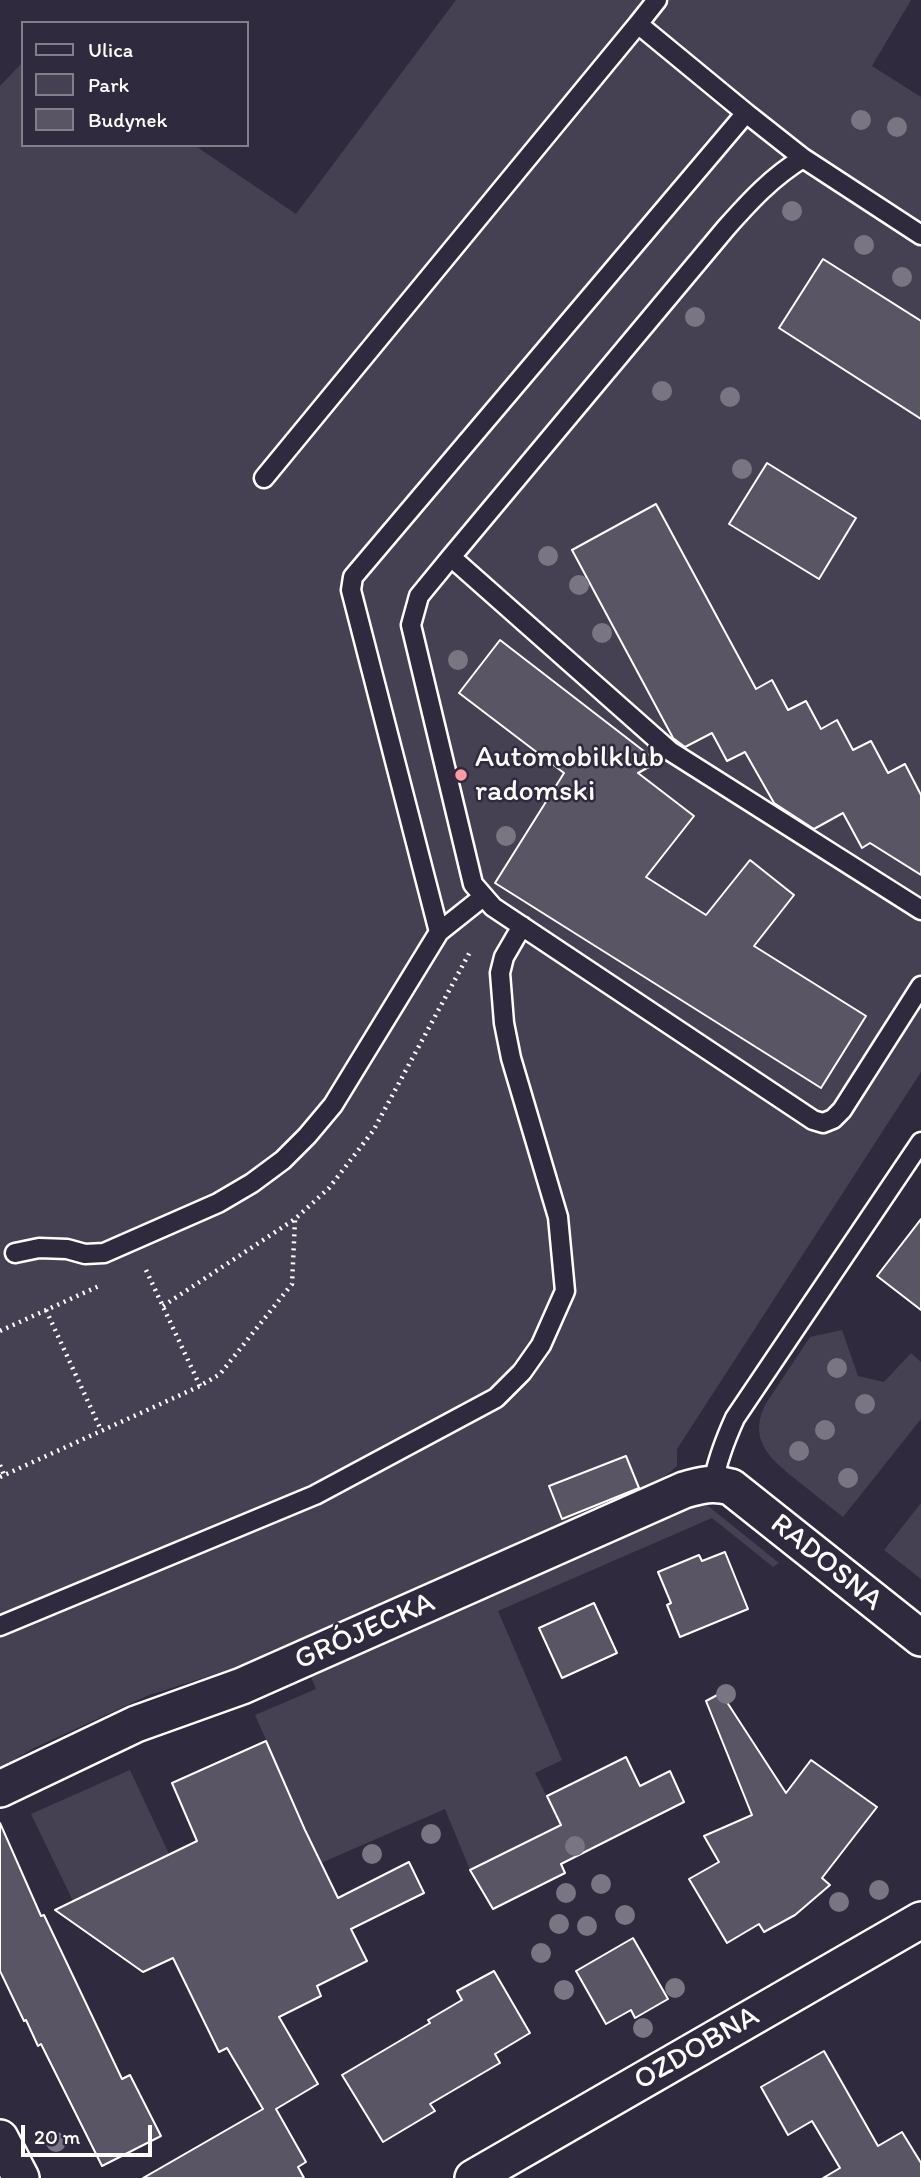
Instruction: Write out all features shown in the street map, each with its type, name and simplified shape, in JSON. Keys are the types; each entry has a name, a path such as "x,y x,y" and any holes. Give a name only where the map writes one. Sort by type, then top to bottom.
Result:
{"street":[{"name":"GRÓJECKA","path":"0,1789 136,1724 242,1686 684,1490 704,1484 722,1485"},
{"name":"RADOSNA","path":"722,1485 921,1638"},
{"name":"OZDOBNA","path":"473,2178 921,1920"},
{"path":"0,2138 21,2178"}],"lane":[{"path":"264,478 657,0"},
{"path":"638,24 803,158 921,236"},
{"path":"439,932 351,590 353,577 746,113"},
{"path":"803,158 781,172 755,195 726,228 419,596 411,625 473,884 483,897 522,926 813,1120 823,1123 833,1119 842,1110 921,986"},
{"path":"451,557 670,751 921,911"},
{"path":"15,1252 39,1248 67,1249 85,1254 104,1253 218,1203 283,1160 333,1105 439,932 483,897"},
{"path":"0,1626 315,1495 496,1398 528,1363 541,1345 565,1291 558,1216 511,1058 504,1023 500,973 505,957 522,926"},
{"path":"722,1485 716,1467 723,1442 735,1418 921,1142"}],"path":[{"path":"0,1465 2,1476 200,1386 220,1374 292,1284 295,1219"},
{"path":"144,1266 200,1386"},
{"path":"0,1331 107,1282"},
{"path":"46,1310 102,1431"}],"green space":[{"name":"Automobilklub radomski","path":"456,0 911,0 872,66 921,97 921,1072 677,1449 677,1466 649,1490 289,1651 149,1695 32,1749 0,1768 0,86 21,64 21,147 197,147 296,214"},
{"path":"842,1330 858,1376 884,1382 911,1353 921,1362 921,1419 843,1517 772,1458 761,1440 759,1430 765,1405 810,1337"},
{"path":"921,1503 921,1579 884,1550"},
{"path":"699,1505 707,1505 779,1563 773,1567 712,1518 498,1611 562,1760 535,1773 561,1825 470,1870 445,1809 321,1863 255,1715 316,1689 311,1677"},
{"path":"130,1770 169,1854 73,1901 31,1814"}],"building":[{"path":"823,259 921,321 921,419 779,328"},
{"path":"767,463 856,518 819,579 729,524"},
{"path":"656,504 756,689 772,680 788,710 806,701 821,729 837,720 853,750 871,741 888,773 905,764 921,795 921,875 870,843 862,848 843,813 814,829 774,803 745,752 727,761 712,733 685,747 673,738 572,550"},
{"path":"500,640 658,762 638,773 694,816 646,877 706,915 750,860 794,895 754,946 866,1016 821,1088 495,883 564,773 459,693"},
{"path":"921,1219 921,1310 877,1276"},
{"path":"626,1456 639,1488 562,1519 549,1486"},
{"path":"725,1552 748,1609 680,1637 667,1605 671,1603 658,1572 699,1555 702,1561"},
{"path":"594,1603 617,1653 562,1678 539,1628"},
{"path":"721,1693 786,1793 811,1760 877,1807 822,1878 830,1885 795,1915 764,1932 759,1924 727,1943 689,1879 719,1862 704,1836 752,1815 706,1701"},
{"path":"266,1741 338,1898 409,1862 424,1893 351,1929 367,1961 317,1986 321,1996 279,2017 318,2084 276,2109 306,2162 298,2167 304,2178 143,2178 263,2109 227,2048 219,2052 173,1958 143,1972 55,1910 197,1841 172,1783"},
{"path":"626,1757 640,1786 670,1771 684,1802 561,1864 565,1873 493,1909 470,1870 561,1825 547,1796"},
{"path":"0,1823 41,1916 44,1915 122,2079 130,2075 161,2136 102,2166 41,2044 38,2046 0,1971"},
{"path":"633,1938 668,1999 635,2018 631,2010 606,2024 576,1971"},
{"path":"494,1971 530,2033 495,2054 500,2063 430,2104 435,2111 383,2142 342,2075 430,2023 428,2020 462,2000 457,1991"},
{"path":"824,2051 878,2146 902,2132 921,2163 921,2178 823,2178 840,2168 812,2121 788,2135 761,2087"}],"place":[{"name":"Automobilklub radomski","path":"461,775"}]}
